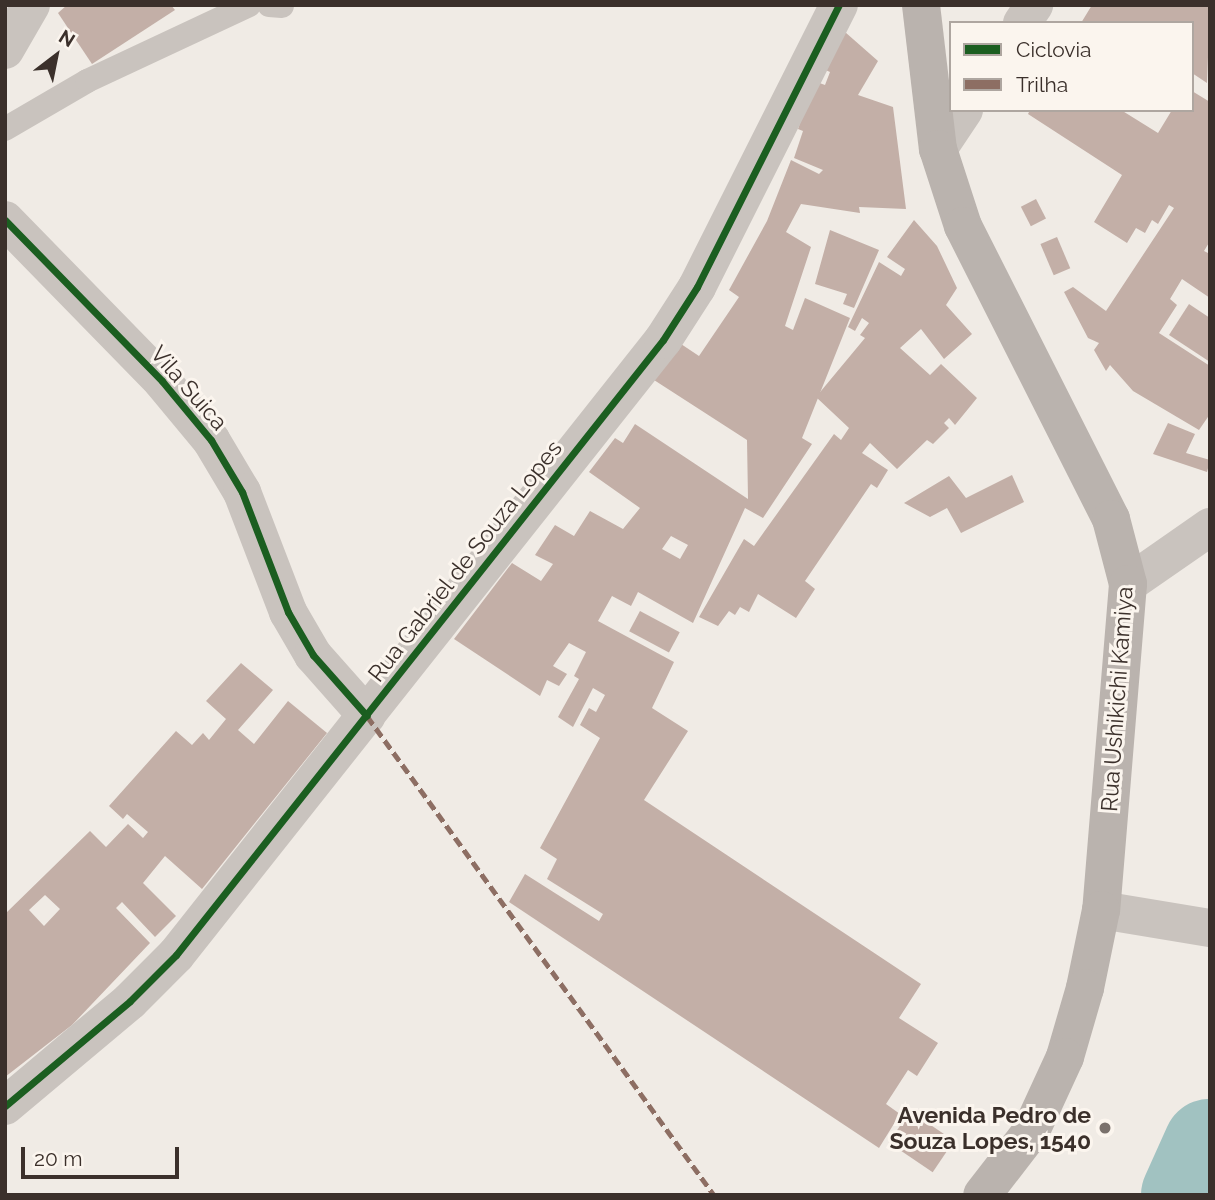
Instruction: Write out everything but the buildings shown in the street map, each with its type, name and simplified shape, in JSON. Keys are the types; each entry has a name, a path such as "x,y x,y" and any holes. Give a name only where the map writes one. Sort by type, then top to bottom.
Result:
{"main road":[{"name":"Rua Ushikichi Kamiya","path":"930,15 938,149 963,226 1111,519 1128,584 1101,910 1065,1057 1030,1133 982,1195"}],"street":[{"path":"5,50 31,5"},
{"name":"Rua Gabriel de Souza Lopes","path":"5,1106 130,1001 176,955 663,340 696,287 839,5"},
{"path":"1023,21 1034,5"},
{"path":"938,149 963,112"},
{"name":"Vila Suica","path":"5,220 162,382 211,440 242,492 288,612 313,655 367,716"},
{"path":"1128,584 1210,527"},
{"path":"1101,910 1210,928"}],"lane":[{"path":"5,128 87,81 248,5"}],"waterway":[{"path":"1188,1195 1210,1146"}],"marked path":[{"path":"367,716 714,1195"}],"cycle path":[{"path":"5,1106 130,1001 176,955 663,340 697,287 839,5"},
{"path":"5,220 162,381 211,440 242,492 288,612 313,655 367,716"}],"place":[{"name":"Avenida Pedro de Souza Lopes, 1540","path":"1105,1128"}]}
